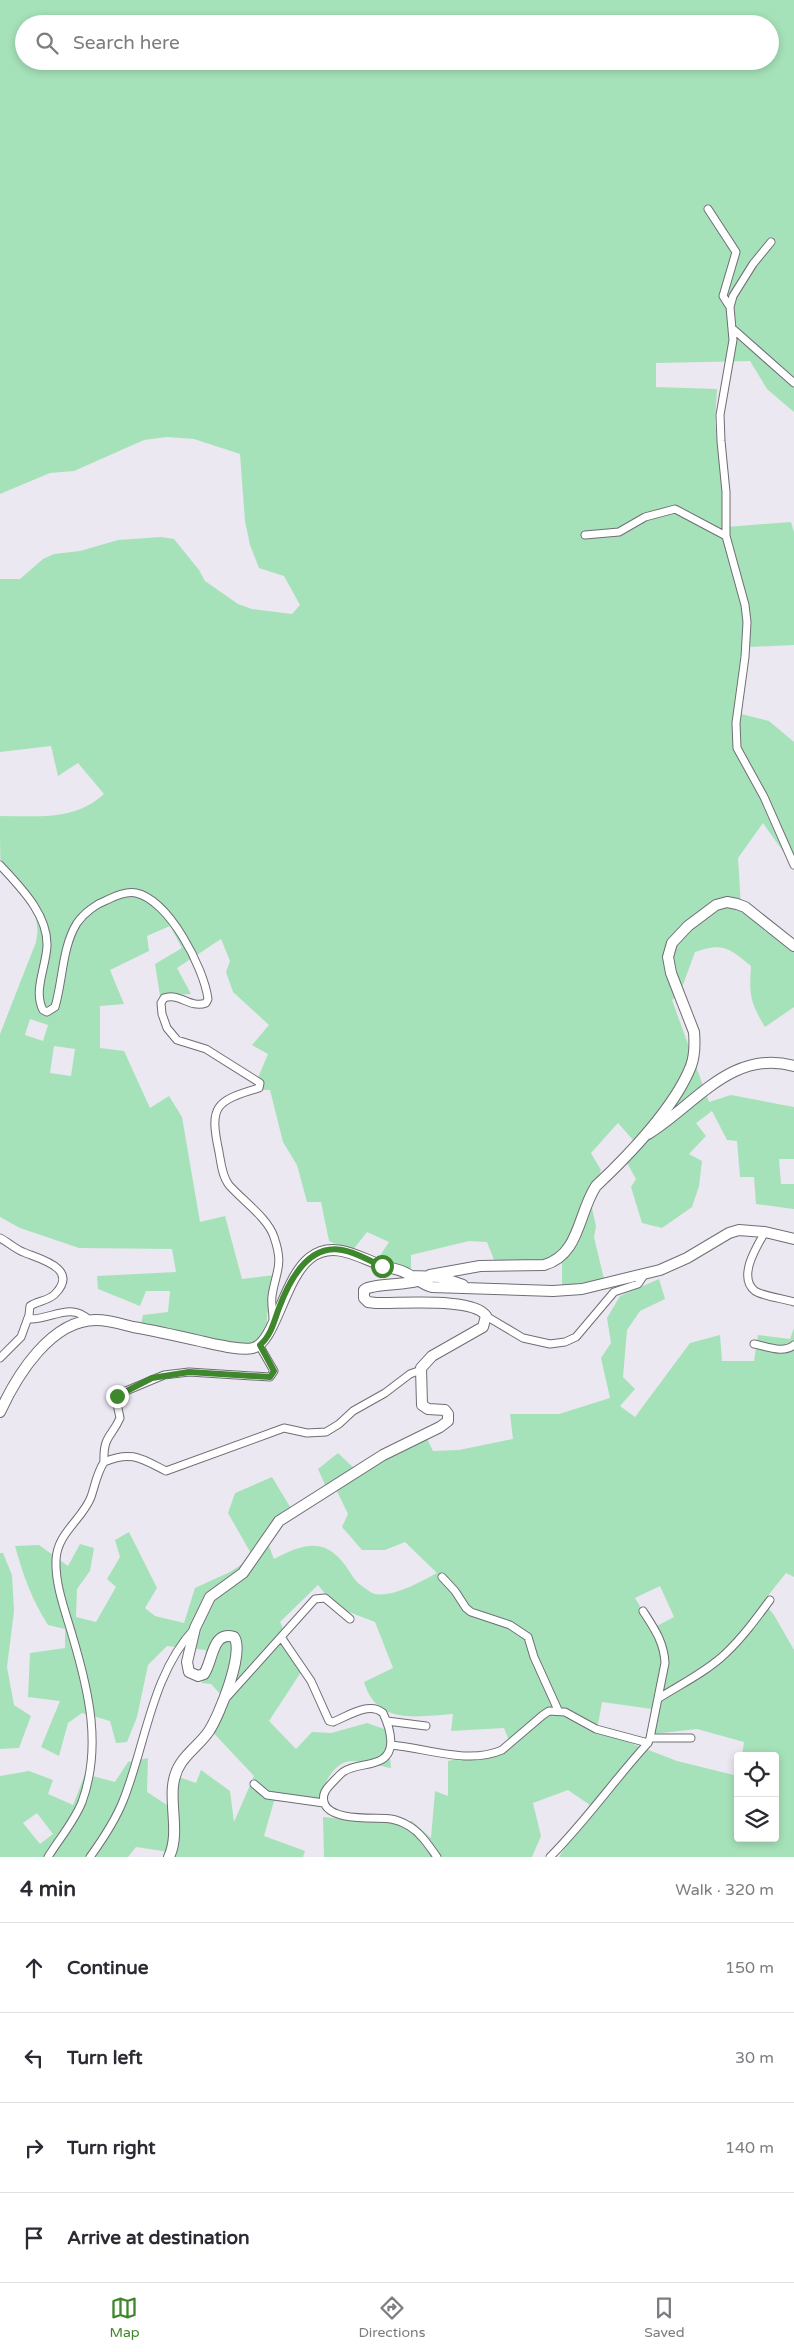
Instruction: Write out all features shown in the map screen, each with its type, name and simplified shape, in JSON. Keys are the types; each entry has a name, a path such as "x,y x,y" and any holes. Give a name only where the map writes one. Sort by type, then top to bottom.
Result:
{"street":[{"path":"708,210 736,252 723,296 730,306"},
{"path":"771,242 753,264 733,296 730,306 733,340 720,415 726,492 726,536 745,605 747,622 745,657 736,723 737,748 760,789 794,865"},
{"path":"732,328 794,384"},
{"path":"584,535 619,532 645,517 675,509 726,536"},
{"path":"0,865 33,905 45,931 47,946 40,992 41,1005 47,1012 55,1007 69,943 76,924 104,901 135,892 152,899 182,935 204,982 208,999 206,1003 197,1005 174,996 164,998 161,1009 167,1028 177,1040 206,1049 258,1080 261,1085 259,1088 238,1094 226,1100 215,1113 214,1125 221,1166 227,1182 268,1226 275,1238 280,1266 272,1298 274,1322"},
{"path":"644,1275 638,1284 618,1289 609,1295 576,1336 565,1342 537,1342 523,1338 486,1316 479,1309 462,1304 376,1303 368,1302 364,1298 364,1290 369,1286 402,1285 414,1279 430,1275 480,1266 544,1265 560,1258 572,1245 590,1196 596,1186 643,1137 687,1075 694,1054 695,1038 692,1022 668,965 669,949 676,937 708,910 727,902 744,907 794,946"},
{"path":"643,1137 671,1119 719,1078 734,1071 766,1062 794,1066"},
{"path":"0,1412 12,1390 37,1353 54,1335 64,1328 89,1320 104,1320 246,1349 260,1345 269,1336 282,1301 297,1272 311,1257 332,1249 345,1251 432,1287 466,1286 567,1291 644,1275 687,1258 729,1233 750,1230 794,1239"},
{"path":"765,1232 752,1258 748,1272 750,1284 756,1292 794,1302"},
{"path":"0,1238 23,1252 55,1265 60,1272 62,1282 55,1294 30,1306 29,1315 21,1337 0,1358"},
{"path":"430,1275 466,1286"},
{"path":"29,1315 31,1318 40,1319 51,1314 78,1311 89,1320"},
{"path":"104,1462 122,1456 136,1456 166,1471 284,1428 307,1433 326,1432 339,1424 353,1411 385,1393 410,1374 421,1370 432,1356 483,1327 486,1316"},
{"path":"754,1344 782,1350 794,1345"},
{"path":"48,1857 71,1823 81,1803 89,1779 93,1732 90,1703 61,1595 56,1560 58,1547 65,1533 87,1505 104,1462 107,1438 120,1418 116,1400 120,1393 164,1375 189,1372 270,1377 274,1371 260,1345"},
{"path":"169,1857 175,1837 172,1800 176,1773 181,1762 210,1730 225,1699 238,1650 237,1640 231,1636 219,1639 204,1674 193,1675 187,1668 195,1628 210,1597 243,1573 279,1521 382,1455 446,1423 448,1416 445,1410 428,1409 422,1405 421,1370"},
{"path":"442,1577 471,1612 510,1626 528,1637 534,1657 558,1710"},
{"path":"225,1699 310,1604 320,1598 325,1598 350,1619"},
{"path":"659,1698 723,1656 746,1631 770,1600"},
{"path":"550,1857 576,1831 619,1774 649,1741 665,1662 664,1651 658,1635 643,1611"},
{"path":"90,1857 114,1822 124,1799 168,1668 184,1639 195,1628"},
{"path":"281,1637 311,1681 329,1721 333,1722 359,1711 374,1708 383,1713 387,1721 391,1745 386,1756 378,1762 357,1766 343,1772 326,1790 324,1803 330,1810 339,1814 370,1820 392,1819 410,1826 423,1838 437,1857"},
{"path":"391,1745 466,1757 495,1753 502,1750 543,1715 549,1711 558,1710 596,1729 649,1741 691,1738"},
{"path":"387,1721 426,1726"},
{"path":"254,1784 267,1795 324,1803"}],"green space":[{"path":"0,0 794,0 794,412 767,389 750,361 656,363 656,387 717,389 715,421 726,527 791,522 794,532 794,645 749,647 741,714 769,721 794,742 794,867 763,823 738,858 741,905 766,932 794,939 794,1007 765,1027 753,1004 750,984 751,966 731,951 719,947 695,952 680,993 672,1000 709,1102 731,1095 794,1107 794,1159 779,1159 781,1184 794,1184 794,1209 756,1204 754,1177 740,1177 737,1141 727,1140 712,1111 696,1123 706,1136 689,1154 702,1161 699,1186 692,1207 662,1228 642,1223 631,1187 636,1179 627,1163 641,1149 618,1123 591,1153 601,1170 590,1199 596,1226 594,1237 604,1279 562,1286 562,1262 525,1265 494,1260 487,1242 469,1241 411,1255 411,1275 374,1265 389,1242 367,1232 352,1251 329,1241 321,1202 307,1202 297,1165 283,1142 270,1090 253,1090 268,1054 252,1045 269,1025 233,992 226,972 230,961 221,939 177,968 191,994 160,996 155,964 182,948 170,926 147,936 149,951 110,970 124,1004 100,1006 100,1048 124,1051 150,1108 169,1096 182,1117 200,1222 225,1216 242,1279 275,1275 267,1315 267,1329 251,1347 140,1329 143,1315 168,1312 170,1291 146,1291 140,1306 98,1289 97,1276 176,1272 172,1249 79,1248 20,1228 0,1217 0,1034 36,942 37,929 32,909 1,867 0,816 42,816 68,813 93,803 104,794 78,763 58,776 51,746 0,752 0,579 20,579 43,559 54,554 80,551 118,540 161,537 174,539 199,570 205,581 238,604 252,609 292,614 300,605 284,576 259,568 250,545 245,521 240,454 194,439 167,437 144,440 74,471 50,473 0,494","holes":["30,1019 48,1025 43,1041 25,1035","54,1046 75,1049 71,1076 50,1073"]},
{"path":"659,1279 665,1299 640,1311 627,1330 623,1377 635,1389 620,1406 635,1417 690,1343 720,1335 722,1361 754,1361 758,1335 790,1339 794,1328 794,1577 786,1573 763,1602 774,1615 794,1650 794,1857 559,1857 590,1805 568,1790 533,1803 541,1836 532,1857 324,1857 323,1817 372,1822 412,1821 431,1838 435,1791 448,1796 448,1761 512,1748 504,1728 451,1731 453,1714 400,1715 378,1706 370,1696 364,1682 393,1668 375,1622 336,1607 318,1585 280,1622 303,1669 269,1721 296,1749 312,1732 331,1733 367,1723 387,1730 391,1768 362,1762 345,1762 334,1770 325,1783 319,1804 274,1801 264,1836 305,1851 303,1857 173,1857 169,1852 136,1847 128,1857 0,1857 0,1776 29,1771 53,1780 48,1794 73,1805 85,1774 115,1782 128,1762 148,1758 147,1792 167,1805 173,1775 196,1783 201,1770 230,1791 234,1822 254,1776 207,1726 221,1695 211,1684 202,1683 206,1650 167,1646 148,1665 137,1717 127,1742 116,1743 110,1721 82,1713 68,1723 59,1756 41,1747 60,1701 28,1697 30,1653 65,1648 65,1629 48,1625 42,1616 28,1587 15,1546 39,1545 68,1566 80,1544 94,1548 90,1571 77,1589 76,1617 96,1622 116,1587 107,1579 120,1557 115,1540 129,1532 157,1588 145,1608 155,1616 184,1623 195,1588 230,1572 253,1557 228,1513 235,1493 272,1477 292,1510 265,1536 274,1559 303,1547 320,1547 329,1550 337,1556 357,1582 372,1593 391,1593 407,1588 437,1573 405,1542 385,1550 362,1550 342,1527 348,1514 333,1483 326,1487 318,1469 338,1453 357,1471 424,1432 433,1451 459,1450 513,1439 510,1414 559,1414 610,1398 601,1358 611,1343 607,1318 620,1296","holes":["660,1586 674,1617 653,1628 635,1598","37,1813 53,1834 40,1844 23,1823"]},
{"path":"0,1553 3,1553 12,1575 14,1611 7,1667 14,1705 31,1716 19,1748 0,1749"}],"route":[{"path":"117,1396 152,1378 164,1375 189,1372 270,1377 274,1375 274,1371 260,1345 269,1336 282,1301 297,1272 311,1257 332,1249 340,1250 382,1266"}]}
